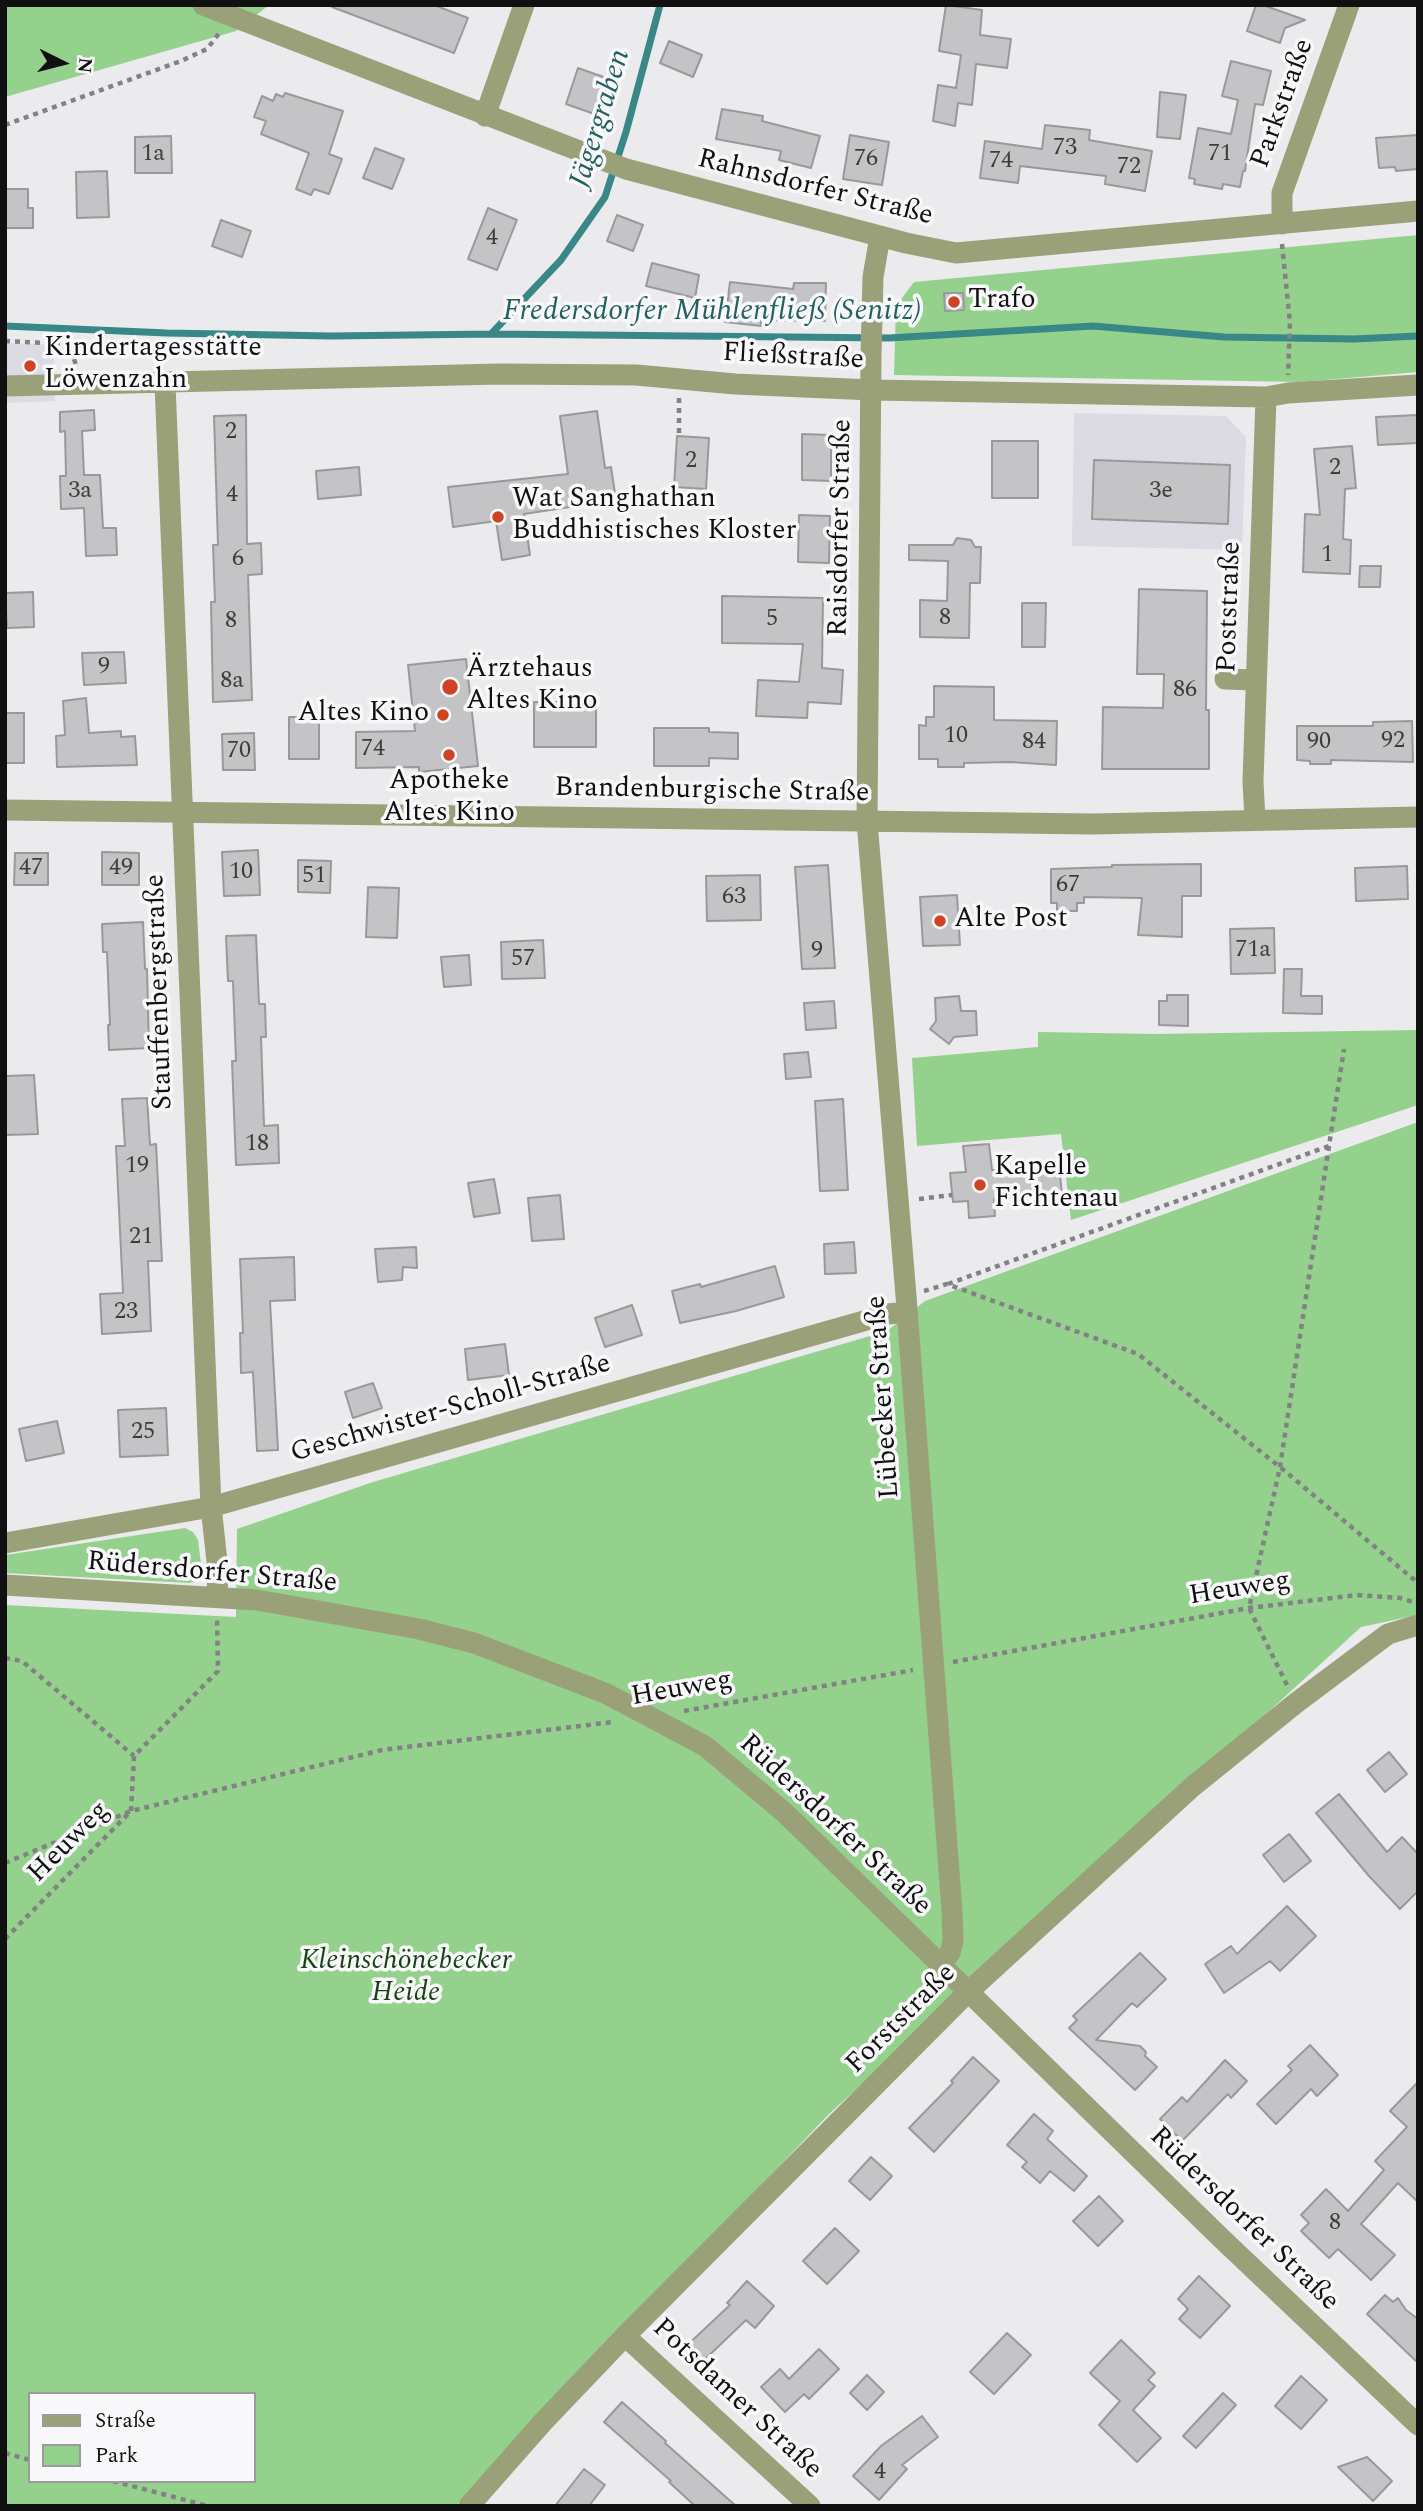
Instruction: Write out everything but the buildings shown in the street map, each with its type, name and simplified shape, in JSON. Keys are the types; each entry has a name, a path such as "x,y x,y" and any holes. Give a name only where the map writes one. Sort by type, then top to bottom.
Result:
{"street":[{"name":"Rahnsdorfer Straße","path":"202,5 618,166 880,236 956,253 1282,234 1418,211"},
{"path":"485,116 524,5"},
{"name":"Parkstraße","path":"1282,234 1282,192 1349,5"},
{"name":"Raisdorfer Straße","path":"867,821 871,355 873,277 880,236"},
{"name":"Fließstraße","path":"5,386 499,374 636,375 736,384 872,390 1266,397 1288,393 1418,385"},
{"name":"Stauffenbergstraße","path":"164,384 211,1507 218,1570 217,1597"},
{"name":"Poststraße","path":"1255,820 1253,781 1266,397"},
{"path":"1225,679 1256,680"},
{"name":"Brandenburgische Straße","path":"5,810 1091,824 1418,817"},
{"name":"Lübecker Straße","path":"867,821 907,1304 953,1941 950,1953 941,1964"},
{"name":"Geschwister-Scholl-Straße","path":"5,1543 211,1507 888,1314 907,1304"},
{"name":"Rüdersdorfer Straße","path":"5,1585 257,1600 362,1618 474,1643 605,1693 705,1746 785,1812 1221,2238 1418,2424"},
{"name":"Forststraße","path":"469,2506 543,2422 625,2336 968,1992 1192,1787 1296,1703 1388,1634 1418,1625"},
{"name":"Potsdamer Straße","path":"625,2336 810,2506"}],"path":[{"path":"5,125 208,49 218,38 228,15"},
{"path":"1282,234 1290,323 1289,359"},
{"path":"5,341 69,344 83,385"},
{"path":"679,404 679,436"},
{"path":"1296,1703 1250,1608 1280,1467 1344,1049"},
{"path":"907,1304 947,1284 1329,1146"},
{"path":"897,1201 952,1195"},
{"path":"947,1284 1139,1354 1280,1467 1418,1583"},
{"name":"Heuweg","path":"5,1939 131,1811 382,1751 653,1717 1250,1608 1357,1595 1400,1598 1418,1603"},
{"path":"5,1863 131,1811 134,1756 218,1671 217,1597"},
{"path":"5,1658 22,1661 134,1756"},
{"path":"5,2453 28,2459"},
{"path":"121,2483 208,2506"}],"shaded area":[{"name":"Kindertagesstätte Löwenzahn","path":"5,343 54,345 55,401 5,403"},
{"path":"1074,413 1226,416 1246,437 1242,550 1072,546"}],"green space":[{"path":"5,5 269,5 236,31 5,97"},
{"path":"1418,235 1418,372 1301,382 894,375 896,306 914,282"},
{"path":"1418,1030 1418,1105 1071,1220 1061,1134 917,1146 912,1058 1038,1047 1038,1032 1155,1034"},
{"name":"Kleinschönebecker Heide","path":"1418,1122 1418,1615 1361,1627 828,2115 456,2506 5,2506 5,1605 236,1617 237,1529 373,1482 887,1331 925,1301"},
{"path":"185,1528 193,1532 198,1540 202,1572 197,1580 190,1583 5,1573 5,1555"}],"waterway":[{"name":"Jägergraben","path":"491,334 561,260 605,197 626,132 660,5"},
{"name":"Fredersdorfer Mühlenfließ (Senitz)","path":"5,326 331,336 491,334 889,338 1093,326 1224,337 1354,339 1418,336"}],"place":[{"name":"Trafo","path":"954,302"},
{"name":"Kindertagesstätte Löwenzahn","path":"30,366"},
{"name":"Wat Sanghathan Buddhistisches Kloster","path":"498,517"},
{"name":"Ärztehaus Altes Kino","path":"450,687"},
{"name":"Altes Kino","path":"443,715"},
{"name":"Apotheke Altes Kino","path":"449,755"},
{"name":"Alte Post","path":"940,921"},
{"name":"Kapelle Fichtenau","path":"980,1185"}]}
